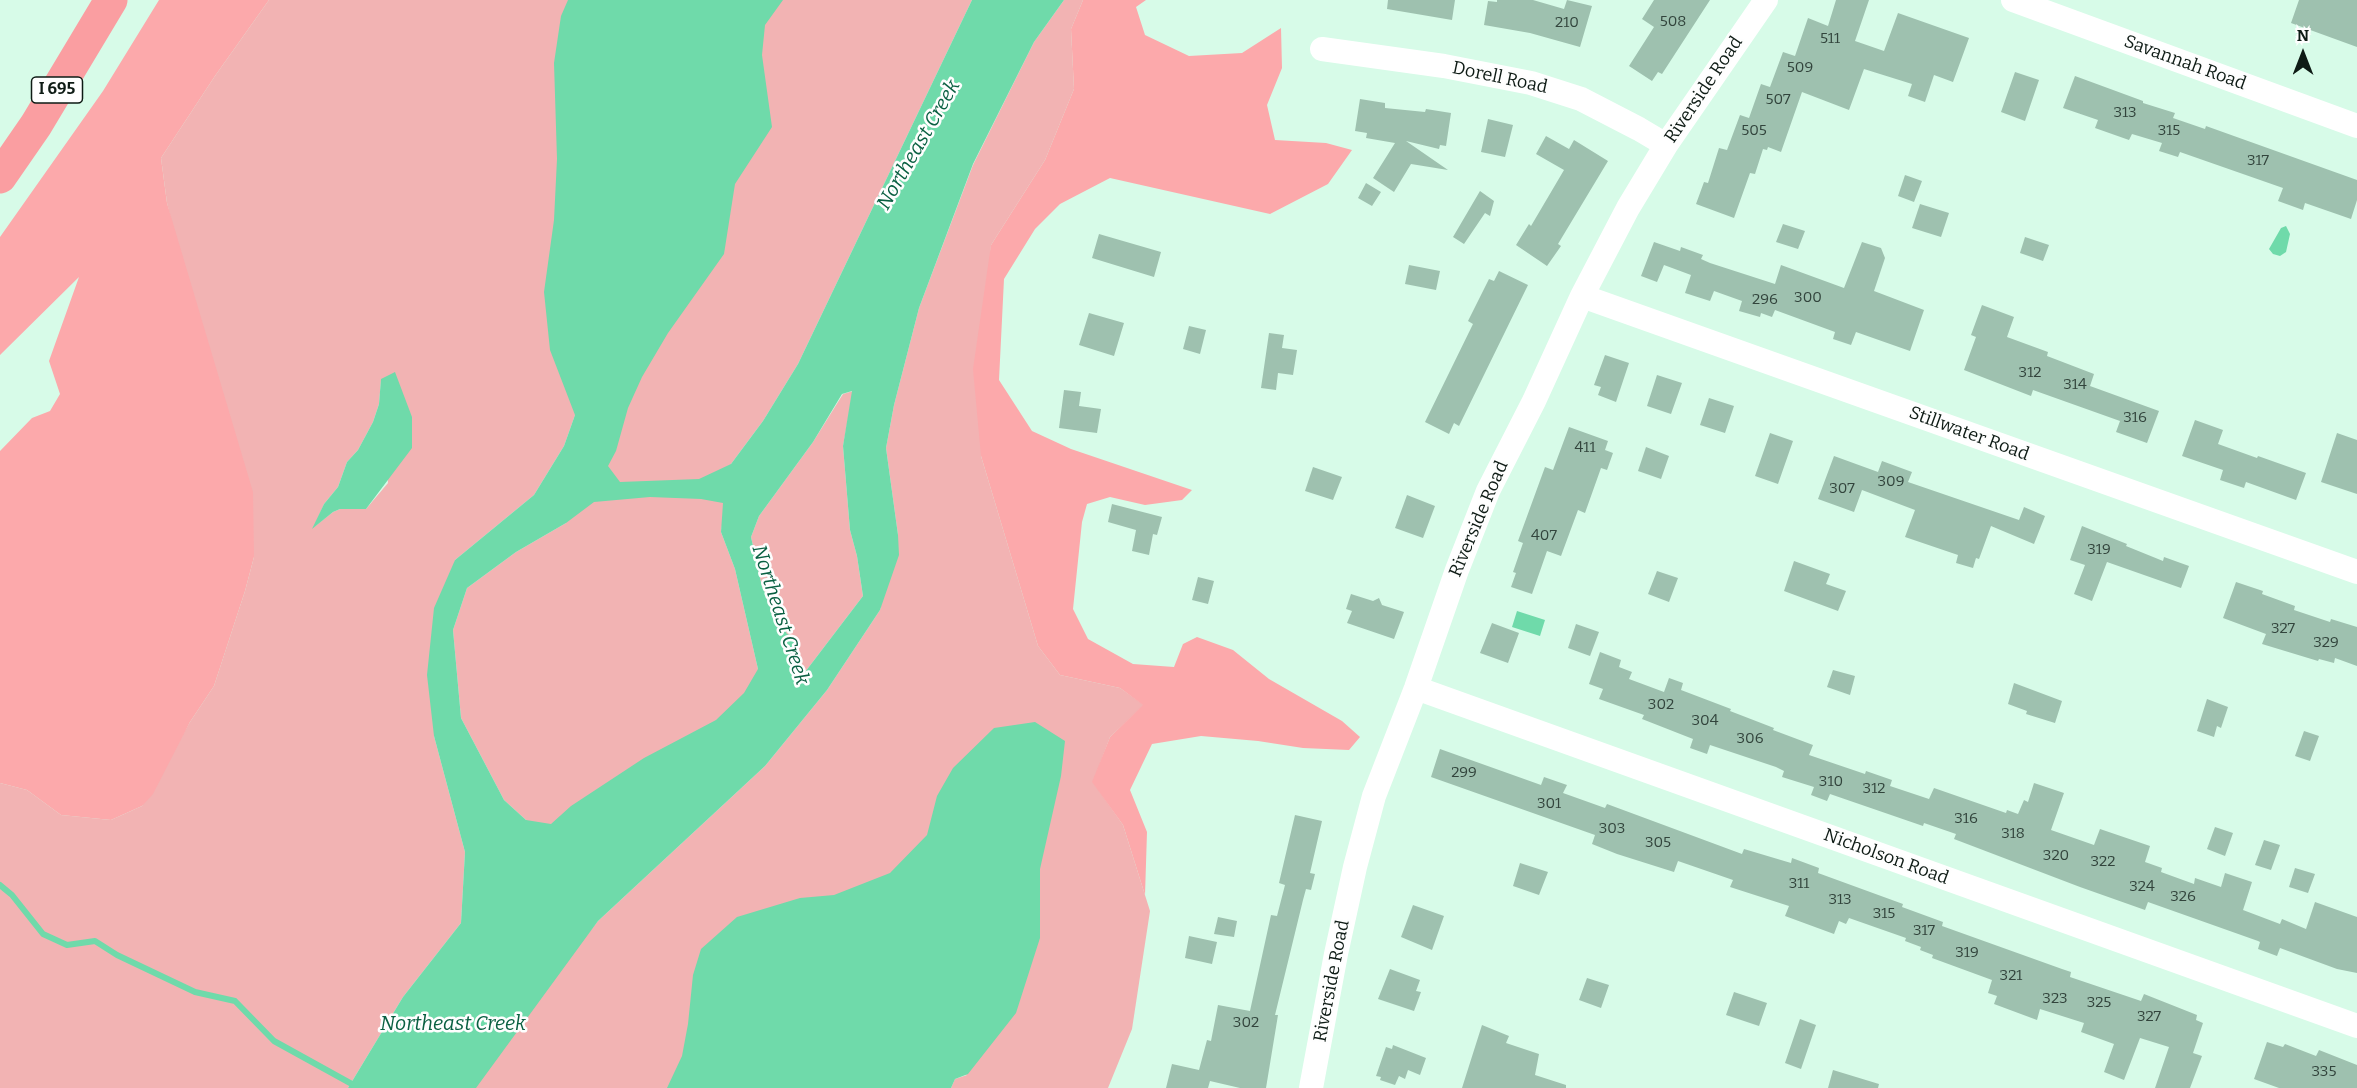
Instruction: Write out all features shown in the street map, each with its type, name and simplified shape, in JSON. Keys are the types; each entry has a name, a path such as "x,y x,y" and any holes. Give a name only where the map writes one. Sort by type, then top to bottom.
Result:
{"highway":[{"name":"I 695","path":"0,177 36,125 111,0"}],"street":[{"name":"Riverside Road","path":"1311,1088 1336,954 1355,867 1374,796 1488,491 1534,401 1582,296 1628,208 1666,145 1766,0"},
{"name":"Savannah Road","path":"2013,0 2357,126"},
{"name":"Dorell Road","path":"1322,48 1444,66 1531,83 1581,99 1666,145"},
{"name":"Stillwater Road","path":"1582,296 2357,572"},
{"name":"Nicholson Road","path":"1416,688 2357,1026"}],"shaded area":[{"path":"159,0 269,0 161,158 167,203 253,492 254,557 214,686 190,722 153,794 142,806 111,820 61,815 27,790 0,783 0,451 32,418 50,411 60,394 49,361 79,277 0,355 0,237 103,91"},
{"path":"269,0 972,0 798,364 763,421 731,464 721,532 735,569 758,669 757,703 508,888 526,820 504,800 461,718 453,630 467,588 516,552 566,523 575,415 564,446 534,495 455,560 434,736 465,852 461,923 403,997 348,1088 0,1088 0,783 27,790 61,815 111,820 142,806 190,722 214,686 254,557 167,203 161,158","holes":["381,380 388,483 366,509 340,509 314,527 324,504 338,487 347,462 358,450 373,422 379,404"]},
{"path":"1064,0 1083,0 1071,29 1074,89 1045,160 991,245 981,456 1038,646 1060,675 1120,688 1144,705 1110,737 1093,782 1123,825 1150,911 1132,1029 1108,1088 951,1088 955,1079 967,1075 940,1061 935,1088 432,1088 587,935 598,921 765,766 827,690 880,610 898,535 886,448 894,405 919,308 973,165 1034,42"},
{"path":"1083,0 1146,0 1136,7 1145,35 1189,56 1242,53 1281,28 1282,68 1267,105 1275,140 1326,143 1352,150 1328,184 1270,214 1110,178 1060,204 1035,229 1004,279 999,380 1032,431 1071,449 1192,490 1182,500 1145,505 1110,497 1087,504 1082,522 1073,609 1088,639 1133,664 1174,667 1183,644 1197,637 1233,650 1269,679 1342,721 1360,737 1349,750 1303,748 1201,736 1152,744 1130,790 1147,832 1145,895 1123,825 1092,782 1110,737 1143,705 1120,688 1060,675 1038,646 981,456 973,369 991,245 1045,160 1074,89 1071,29"},
{"path":"853,391 843,446 850,530 857,556 863,596 799,680 787,634 762,587 751,537 759,516 813,442 843,394"}],"water":[{"name":"Northeast Creek","path":"568,0 783,0 765,25 762,55 772,127 735,184 724,254 668,333 642,377 628,408 616,451 608,466 620,482 699,479 731,464 763,421 798,364 972,0 1064,0 1034,42 973,164 919,308 894,405 886,448 899,555 880,610 827,690 765,766 598,921 476,1088 348,1088 403,997 461,923 465,852 434,736 427,675 434,608 455,560 534,495 564,446 575,415 550,350 544,292 554,220 557,159 554,63 561,16","holes":["852,391 843,446 850,530 857,556 863,596 799,680 796,637 787,634 762,587 751,537 759,516 813,442 842,394","650,497 701,499 723,503 721,532 735,569 758,669 744,693 716,720 644,758 571,806 551,824 526,820 504,800 461,718 453,630 467,588 516,552 566,523 594,502"]},
{"path":"2286,226 2290,234 2286,252 2280,256 2273,254 2269,249 2281,228"},
{"path":"395,372 412,417 412,448 366,509 340,509 312,529 324,504 338,487 347,462 358,450 373,422 379,404 381,379"},
{"path":"1517,611 1545,620 1540,636 1512,627"},
{"path":"1035,722 1065,741 1061,776 1040,869 1040,938 1016,1013 968,1074 955,1079 951,1088 667,1088 682,1056 693,975 701,949 737,917 800,898 834,895 890,873 927,835 937,796 953,768 994,728"}],"building":[{"path":"1388,0 1455,0 1452,20 1387,9"},
{"path":"1497,0 1533,0 1564,9 1567,0 1592,6 1580,47 1530,33 1484,25 1488,1 1497,2"},
{"path":"1654,0 1710,0 1662,74 1658,72 1652,81 1629,66 1654,27 1642,19"},
{"path":"1836,0 1869,0 1855,41 1884,51 1898,13 1969,38 1953,82 1934,75 1925,102 1908,96 1912,84 1864,69 1849,110 1802,92 1781,152 1768,147 1767,150 1763,149 1755,174 1750,173 1734,218 1696,204 1704,182 1708,183 1719,148 1727,150 1740,115 1749,118 1761,84 1770,87 1783,52 1795,56 1808,18 1828,26"},
{"path":"2299,0 2357,0 2357,47 2291,23"},
{"path":"2015,72 2039,80 2025,121 2001,112"},
{"path":"2075,76 2175,113 2173,118 2205,129 2206,126 2357,180 2357,200 2351,219 2305,203 2303,210 2278,201 2283,188 2180,152 2178,157 2159,151 2162,143 2132,134 2129,140 2095,128 2098,120 2063,108"},
{"path":"1360,99 1385,103 1385,108 1425,112 1426,109 1451,113 1446,146 1440,145 1439,149 1406,141 1448,170 1411,164 1394,192 1373,178 1395,143 1366,138 1367,133 1355,131"},
{"path":"1488,119 1513,125 1505,157 1481,152"},
{"path":"1546,136 1569,149 1574,140 1608,161 1558,244 1561,246 1547,266 1516,245 1529,224 1531,226 1564,170 1536,154"},
{"path":"1905,175 1922,181 1914,202 1898,196"},
{"path":"1366,183 1381,192 1372,206 1358,198"},
{"path":"1480,191 1494,201 1490,216 1485,213 1464,244 1453,237"},
{"path":"1920,204 1949,213 1941,237 1912,228"},
{"path":"1783,224 1805,231 1798,249 1776,242"},
{"path":"1099,234 1161,252 1154,277 1092,258"},
{"path":"2025,237 2049,245 2043,261 2020,253"},
{"path":"1654,242 1680,251 1681,247 1703,255 1701,259 1710,263 1775,284 1781,265 1844,288 1862,242 1881,248 1885,258 1874,291 1924,310 1910,351 1856,332 1851,345 1833,339 1835,332 1775,310 1772,317 1761,313 1760,317 1739,311 1742,301 1714,291 1710,301 1685,293 1691,275 1664,265 1657,282 1641,276"},
{"path":"1409,265 1440,271 1436,290 1405,284"},
{"path":"1499,271 1528,285 1459,426 1454,423 1449,434 1425,422 1473,324 1468,321 1489,279 1494,281"},
{"path":"1982,305 2014,317 2007,337 2048,352 2047,356 2094,374 2090,386 2159,411 2147,443 2116,432 2120,421 2033,390 2031,396 1964,370 1976,337 1971,335"},
{"path":"1089,313 1124,323 1114,356 1079,345"},
{"path":"1189,326 1206,330 1200,354 1183,349"},
{"path":"1269,333 1284,335 1282,348 1297,350 1293,375 1278,373 1276,390 1261,388"},
{"path":"1605,355 1629,363 1616,402 1598,395 1601,387 1594,385"},
{"path":"1657,375 1682,383 1671,414 1647,406"},
{"path":"1064,390 1081,392 1079,406 1101,409 1097,433 1059,428"},
{"path":"1709,398 1734,406 1725,433 1700,425"},
{"path":"2195,420 2223,430 2218,444 2306,473 2296,500 2246,482 2244,488 2220,480 2223,470 2182,456"},
{"path":"1569,427 1608,441 1605,450 1613,453 1607,470 1601,468 1585,513 1578,510 1561,556 1547,551 1532,594 1511,587 1516,573 1513,572 1523,543 1518,541 1545,467 1553,470"},
{"path":"1770,433 1793,441 1778,484 1755,476"},
{"path":"2337,433 2357,440 2357,494 2321,482"},
{"path":"1646,447 1669,456 1661,479 1638,471"},
{"path":"1834,456 1878,472 1882,461 1912,472 1908,482 2019,520 2024,507 2045,516 2034,544 1991,526 1979,559 1976,558 1973,568 1956,563 1958,555 1905,537 1915,510 1862,490 1854,512 1818,499"},
{"path":"1313,467 1342,477 1333,500 1305,491"},
{"path":"1407,495 1435,506 1423,538 1395,528"},
{"path":"1112,504 1162,517 1157,535 1153,534 1149,555 1132,551 1136,530 1108,522"},
{"path":"2082,526 2163,561 2164,557 2189,566 2181,588 2107,562 2092,601 2074,594 2085,565 2070,560"},
{"path":"1794,561 1830,574 1826,584 1846,591 1838,611 1784,591"},
{"path":"1657,571 1678,578 1669,602 1648,594"},
{"path":"1198,577 1214,581 1208,604 1192,600"},
{"path":"2236,582 2263,591 2262,594 2295,606 2294,610 2330,622 2331,619 2357,627 2357,666 2335,658 2334,663 2319,659 2318,661 2262,644 2266,634 2223,618"},
{"path":"1351,594 1373,601 1379,598 1382,605 1404,612 1394,639 1347,623 1352,611 1346,609"},
{"path":"1492,623 1519,633 1508,663 1480,653"},
{"path":"1576,624 1599,632 1590,656 1568,648"},
{"path":"1600,652 1621,660 1619,667 1632,672 1629,679 1664,692 1669,678 1683,683 1681,690 1813,745 1809,755 1865,774 1866,771 1892,780 1890,786 1929,799 1934,788 2006,813 2007,810 2018,814 2024,800 2028,802 2034,783 2064,793 2051,830 2094,845 2100,829 2150,846 2145,862 2162,868 2161,872 2194,884 2195,878 2221,887 2225,873 2252,882 2243,910 2280,924 2282,919 2306,929 2315,902 2357,917 2357,973 2337,969 2280,948 2277,956 2258,949 2260,942 2258,941 2148,902 2145,910 1954,839 1956,834 1924,823 1923,826 1830,794 1827,801 1811,795 1814,787 1782,777 1784,771 1776,767 1710,745 1707,754 1690,748 1693,739 1642,719 1644,715 1599,699 1603,689 1589,684"},
{"path":"1833,670 1855,676 1850,695 1827,687"},
{"path":"2014,683 2062,701 2055,723 2026,714 2027,711 2008,704"},
{"path":"2207,699 2228,707 2221,728 2217,726 2214,737 2197,731"},
{"path":"2304,731 2319,736 2310,761 2295,756"},
{"path":"1440,749 1541,785 1544,777 1567,785 1563,793 1605,808 1607,804 1742,854 1744,849 1791,863 1792,858 1819,868 1818,873 1903,904 1902,907 1943,922 1942,926 2071,972 2070,977 2141,1001 2144,994 2197,1015 2196,1020 2203,1023 2193,1053 2202,1056 2190,1088 2155,1088 2169,1047 2140,1038 2124,1080 2104,1072 2114,1044 2081,1032 2084,1023 2040,1009 2037,1020 1994,1004 1997,996 1988,993 1992,980 1932,958 1933,955 1920,950 1921,947 1905,941 1906,938 1849,918 1846,924 1839,921 1834,934 1785,916 1789,906 1730,887 1733,880 1678,861 1674,872 1617,854 1592,844 1595,835 1431,777"},
{"path":"1295,815 1322,821 1310,873 1315,874 1311,890 1306,889 1275,1015 1278,1015 1266,1088 1240,1088 1210,1081 1208,1088 1166,1088 1172,1064 1199,1070 1207,1040 1211,1041 1218,1005 1250,1011 1271,915 1277,916 1285,885 1279,883"},
{"path":"2215,827 2233,833 2225,856 2207,849"},
{"path":"2264,840 2280,845 2271,870 2255,865"},
{"path":"1520,863 1548,872 1539,895 1513,886"},
{"path":"2295,868 2315,874 2308,893 2289,887"},
{"path":"1413,905 1444,916 1432,950 1401,937"},
{"path":"1218,917 1237,921 1234,937 1214,934"},
{"path":"1189,936 1217,942 1212,964 1185,958"},
{"path":"1390,969 1420,980 1416,991 1421,992 1414,1011 1378,999"},
{"path":"1587,978 1609,985 1601,1008 1579,1000"},
{"path":"1734,992 1767,1003 1759,1026 1726,1015"},
{"path":"1800,1019 1816,1025 1801,1069 1785,1063"},
{"path":"1482,1025 1509,1036 1506,1043 1539,1054 1535,1075 1566,1085 1566,1088 1462,1088"},
{"path":"2267,1042 2283,1047 2285,1044 2316,1056 2319,1050 2357,1065 2357,1088 2279,1088 2254,1079"},
{"path":"1393,1045 1426,1058 1420,1075 1408,1070 1405,1079 1399,1076 1395,1085 1380,1080 1381,1077 1376,1076 1386,1047 1392,1049"},
{"path":"1833,1070 1879,1084 1878,1088 1828,1088"}],"waterway":[{"path":"0,885 12,895 43,934 67,945 95,941 117,955 195,992 235,1001 274,1041 359,1088"}]}
